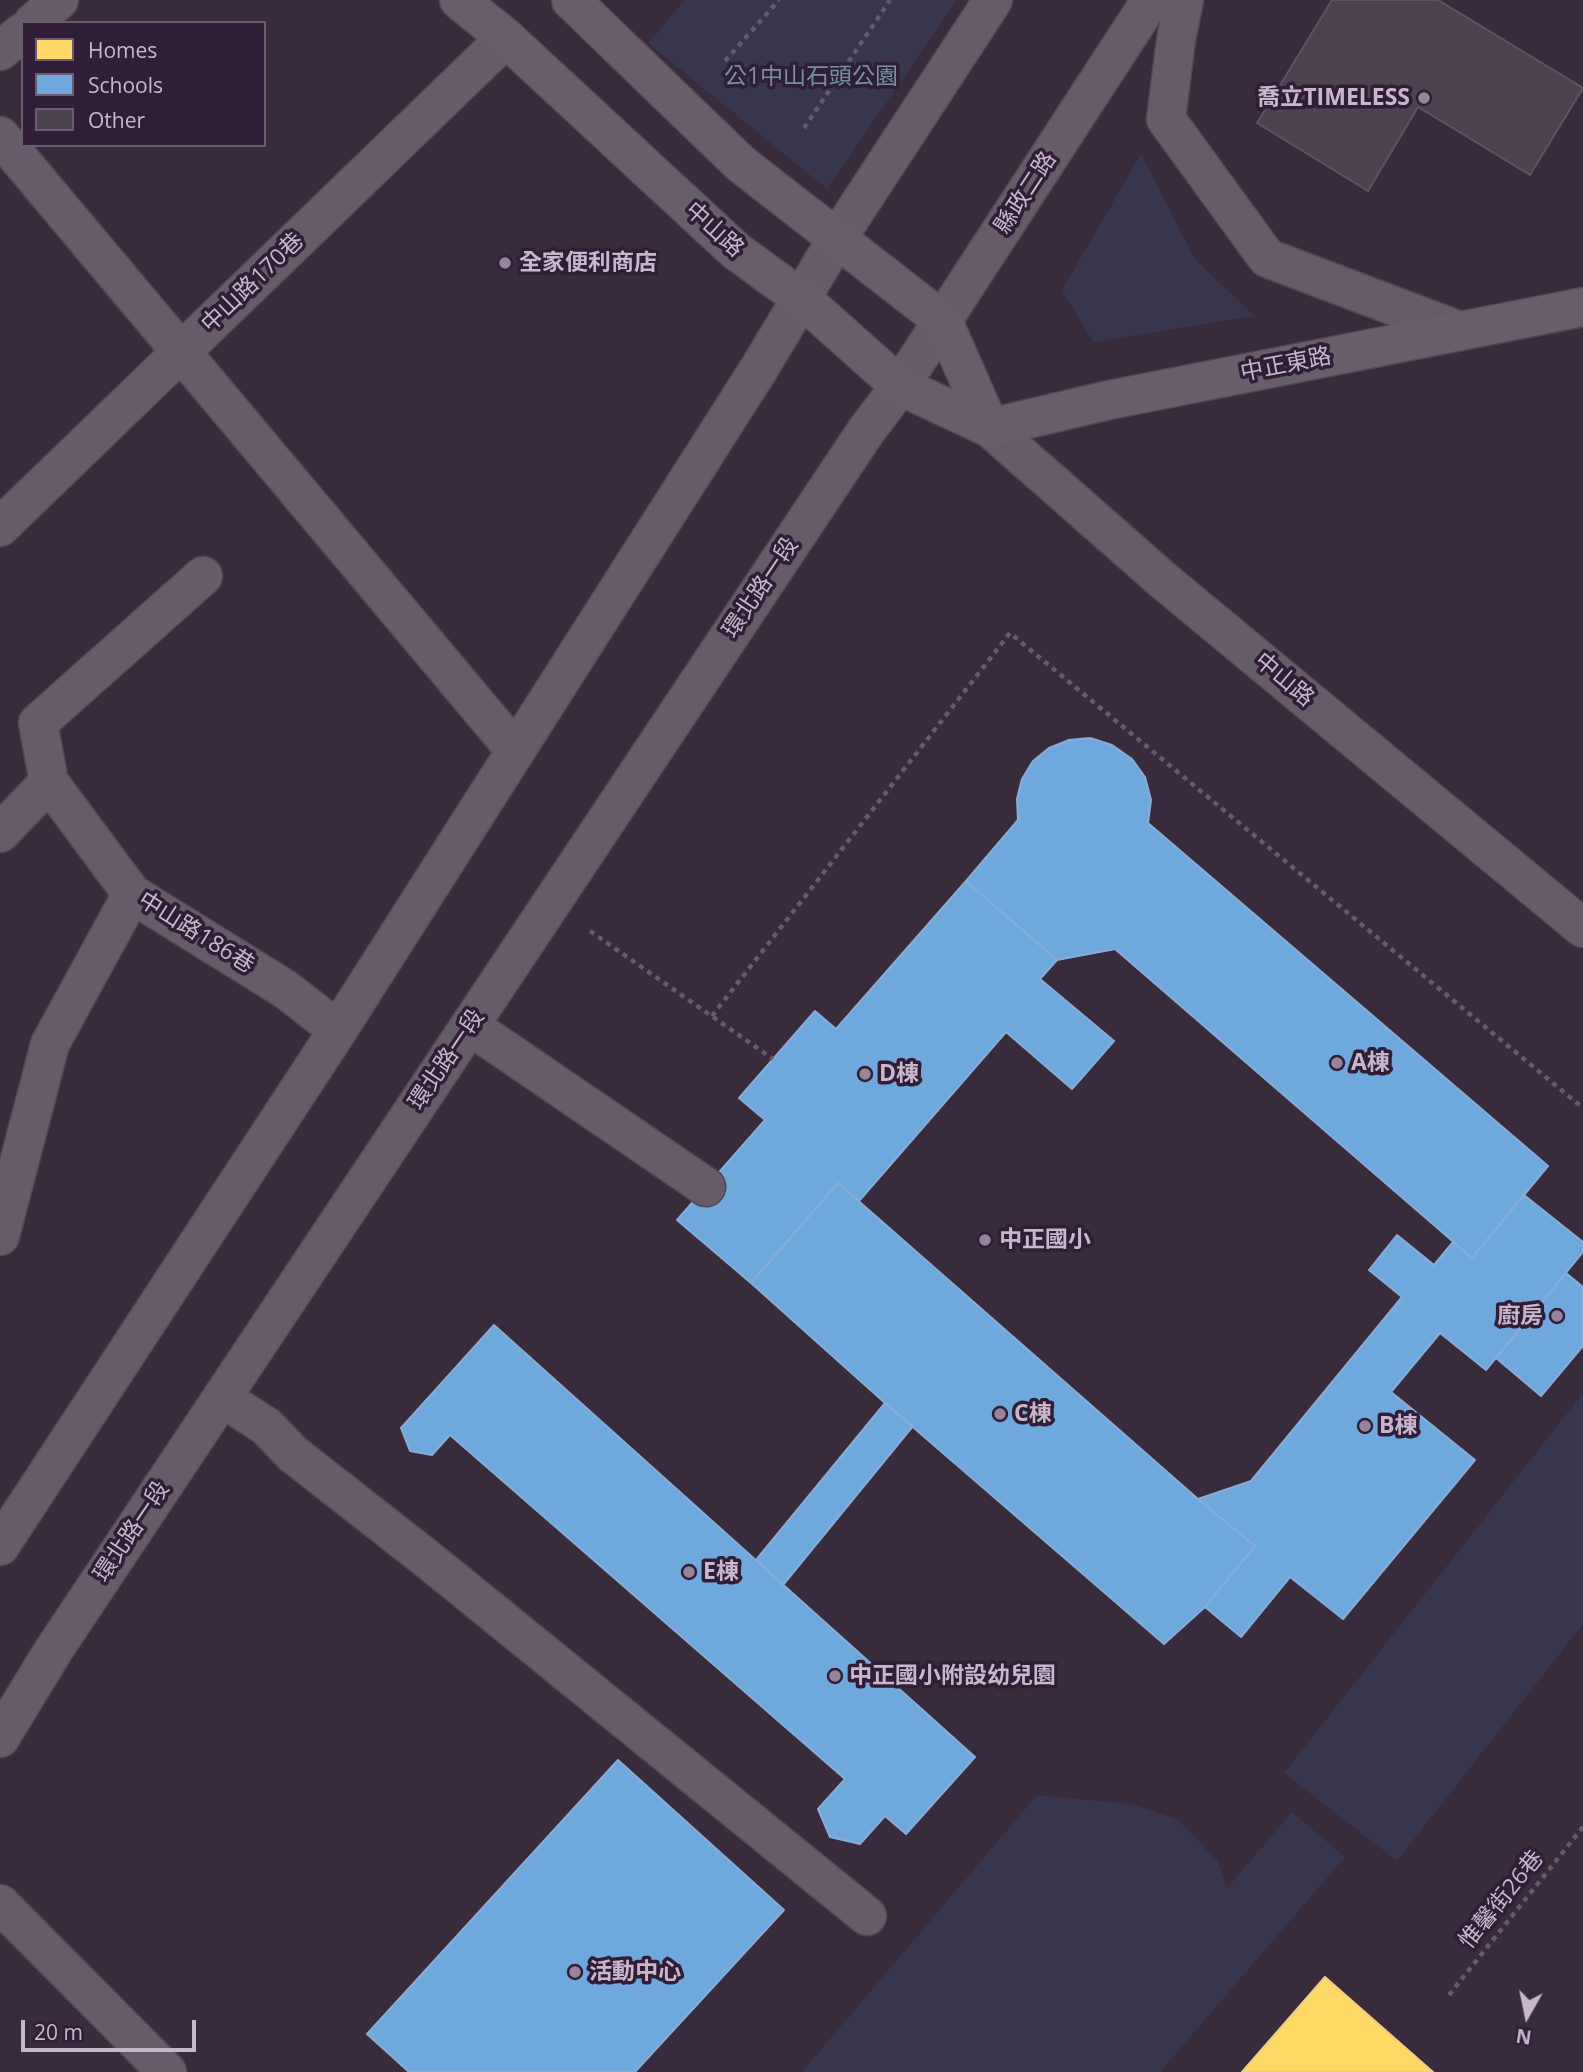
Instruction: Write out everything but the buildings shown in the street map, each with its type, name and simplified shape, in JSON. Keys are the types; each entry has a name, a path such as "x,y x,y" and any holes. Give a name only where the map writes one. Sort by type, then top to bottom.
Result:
{"main road":[{"name":"中山路","path":"459,0 506,38 736,251 802,299 900,386 990,428"},
{"name":"中山路","path":"571,0 741,164 943,321 990,428"},
{"name":"中正東路","path":"990,428 1109,400 1583,307"}],"street":[{"path":"35,21 60,0"},
{"path":"0,1546 338,1030 802,299 838,237 993,0"},
{"name":"縣政二路","path":"900,386 1151,0"},
{"path":"1184,0 1166,119 1267,258 1460,331"},
{"path":"0,51 21,34"},
{"name":"中山路170巷","path":"0,527 506,38"},
{"path":"0,136 515,750"},
{"name":"環北路一段","path":"0,1738 53,1651 866,431 900,386"},
{"name":"中山路","path":"990,428 1164,581 1583,928"},
{"name":"中山路186巷","path":"203,576 38,723 49,782 132,894 285,989 338,1030"},
{"path":"0,833 49,782"},
{"path":"0,1236 50,1044 132,894"},
{"path":"470,1026 706,1187"},
{"path":"222,1398 266,1426 293,1454 431,1562 867,1916"},
{"path":"0,1904 167,2072"}],"path":[{"path":"724,61 779,0"},
{"path":"804,128 890,0"},
{"path":"712,1016 1010,634 1583,1108"},
{"path":"550,905 773,1059"},
{"name":"惟馨街26巷","path":"1449,1995 1583,1827"}],"green space":[{"name":"公1中山石頭公園","path":"685,0 957,0 827,189 648,43"},
{"path":"1141,154 1195,259 1254,316 1093,342 1062,290"},
{"path":"1583,1393 1583,1624 1397,1861 1284,1773"},
{"path":"1037,1795 1131,1804 1179,1820 1218,1862 1227,1888 1292,1812 1345,1857 1160,2072 802,2072"}],"place":[{"name":"喬立TIMELESS","path":"1424,98"},
{"name":"全家便利商店","path":"505,263"},
{"name":"A棟","path":"1337,1063"},
{"name":"D棟","path":"865,1074"},
{"name":"中正國小","path":"985,1240"},
{"name":"廚房","path":"1557,1316"},
{"name":"C棟","path":"1000,1414"},
{"name":"B棟","path":"1365,1426"},
{"name":"E棟","path":"689,1572"},
{"name":"中正國小附設幼兒園","path":"835,1676"},
{"name":"活動中心","path":"575,1972"}]}
